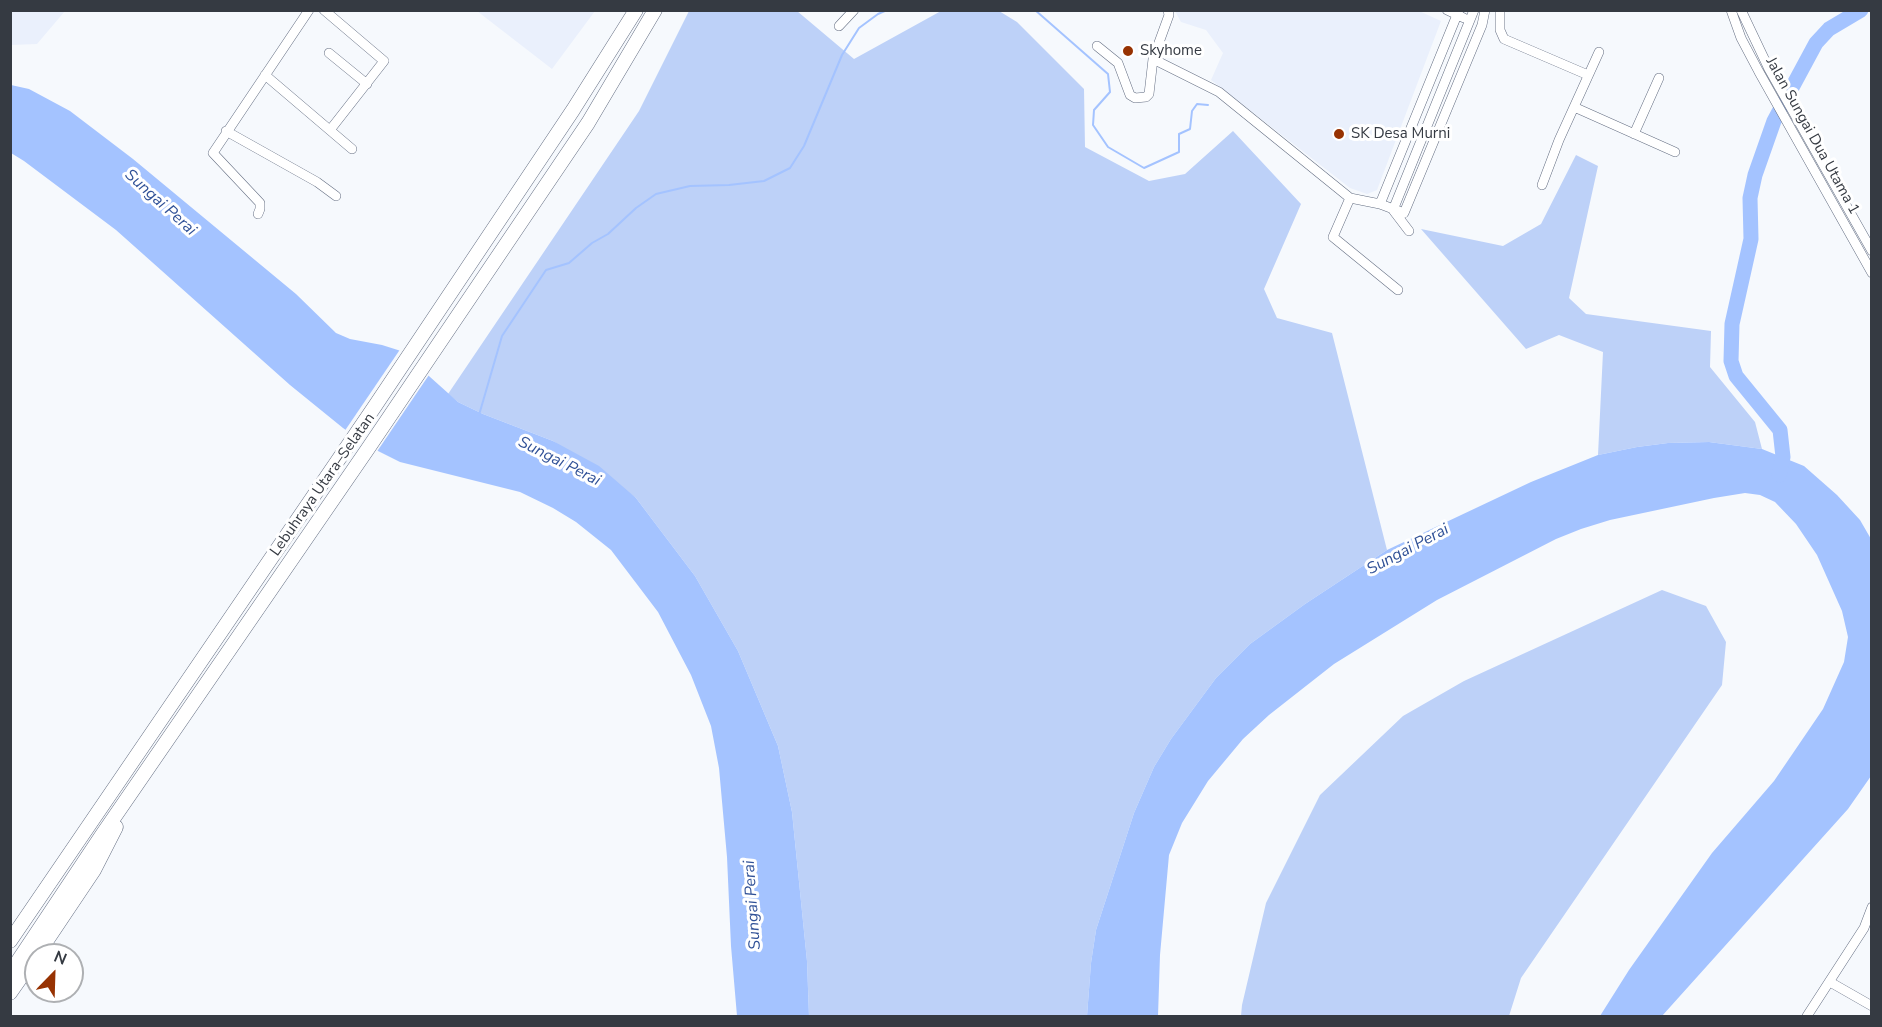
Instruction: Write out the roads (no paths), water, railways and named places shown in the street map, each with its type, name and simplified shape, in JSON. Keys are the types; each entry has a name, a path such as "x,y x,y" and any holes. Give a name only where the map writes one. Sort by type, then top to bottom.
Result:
{"highway":[{"name":"Lebuhraya Utara–Selatan","path":"10,941 437,314 573,110 636,10"},
{"name":"Lebuhraya Utara–Selatan","path":"10,973 143,774 588,123 655,10"},
{"path":"44,943 94,870 143,774"},
{"path":"10,993 24,973"}],"street":[{"path":"258,214 260,203 213,153 309,10"},
{"path":"324,10 384,61 330,130"},
{"path":"838,26 854,10"},
{"path":"1097,46 1118,63 1127,91 1135,98 1146,97 1149,94 1153,59 1169,15 1168,10"},
{"path":"1447,10 1459,13 1482,26"},
{"path":"1393,210 1474,10"},
{"path":"1153,59 1219,92 1350,198 1380,204 1402,213 1407,210 1482,26 1485,10"},
{"path":"1500,10 1500,30 1504,39 1588,75"},
{"name":"Jalan Sungai Dua Utama 1","path":"1731,10 1741,38 1759,72 1798,130 1872,252"},
{"name":"Jalan Sungai Dua Utama 1","path":"1741,10 1798,130 1809,163 1872,273"},
{"path":"1380,204 1459,13"},
{"path":"1542,185 1559,140 1599,52"},
{"path":"329,53 366,84"},
{"path":"265,75 352,149"},
{"path":"1634,134 1659,78"},
{"path":"1574,107 1675,152"},
{"path":"226,131 317,182 336,196"},
{"path":"1350,198 1333,237 1398,290"},
{"path":"1393,210 1409,231"},
{"path":"1808,1017 1864,928 1872,907"},
{"path":"1830,982 1867,1003"}],"water":[{"name":"Sungai Perai","path":"11,85 29,89 70,111 133,159 296,294 336,333 350,339 401,351 458,402 553,441 599,466 636,498 695,576 738,651 778,746 792,812 807,961 809,1016 737,1016 727,857 719,768 711,726 691,675 658,612 611,550 576,522 520,492 400,462 372,448 343,428 290,385 116,230 11,153"},
{"name":"Sungai Perai","path":"1709,442 1762,449 1804,466 1837,495 1860,520 1871,539 1871,776 1848,809 1662,1016 1600,1016 1629,970 1712,853 1774,781 1823,709 1844,662 1848,637 1842,611 1817,555 1796,524 1775,502 1760,495 1745,493 1714,498 1610,520 1581,529 1556,539 1437,600 1334,664 1269,715 1243,739 1208,781 1182,823 1169,855 1160,955 1158,1016 1087,1016 1096,930 1134,813 1154,767 1171,739 1216,678 1250,644 1305,604 1387,550 1531,482 1598,455 1668,443"}],"waterway":[{"path":"479,415 502,336 546,270 569,263 656,194 690,186 764,181 790,168 804,146 842,55 859,28 887,10"},
{"path":"1035,10 1108,74 1110,92 1094,110 1093,125 1108,147 1144,168 1179,152 1179,134 1190,129 1192,111 1197,104 1208,105"},
{"path":"1779,475 1783,457 1780,430 1736,376 1731,361 1732,324 1751,239 1750,198 1755,175 1774,121 1816,43 1829,29 1861,10"}],"place":[{"name":"Skyhome","path":"1128,51"},
{"name":"SK Desa Murni","path":"1339,134"}]}
